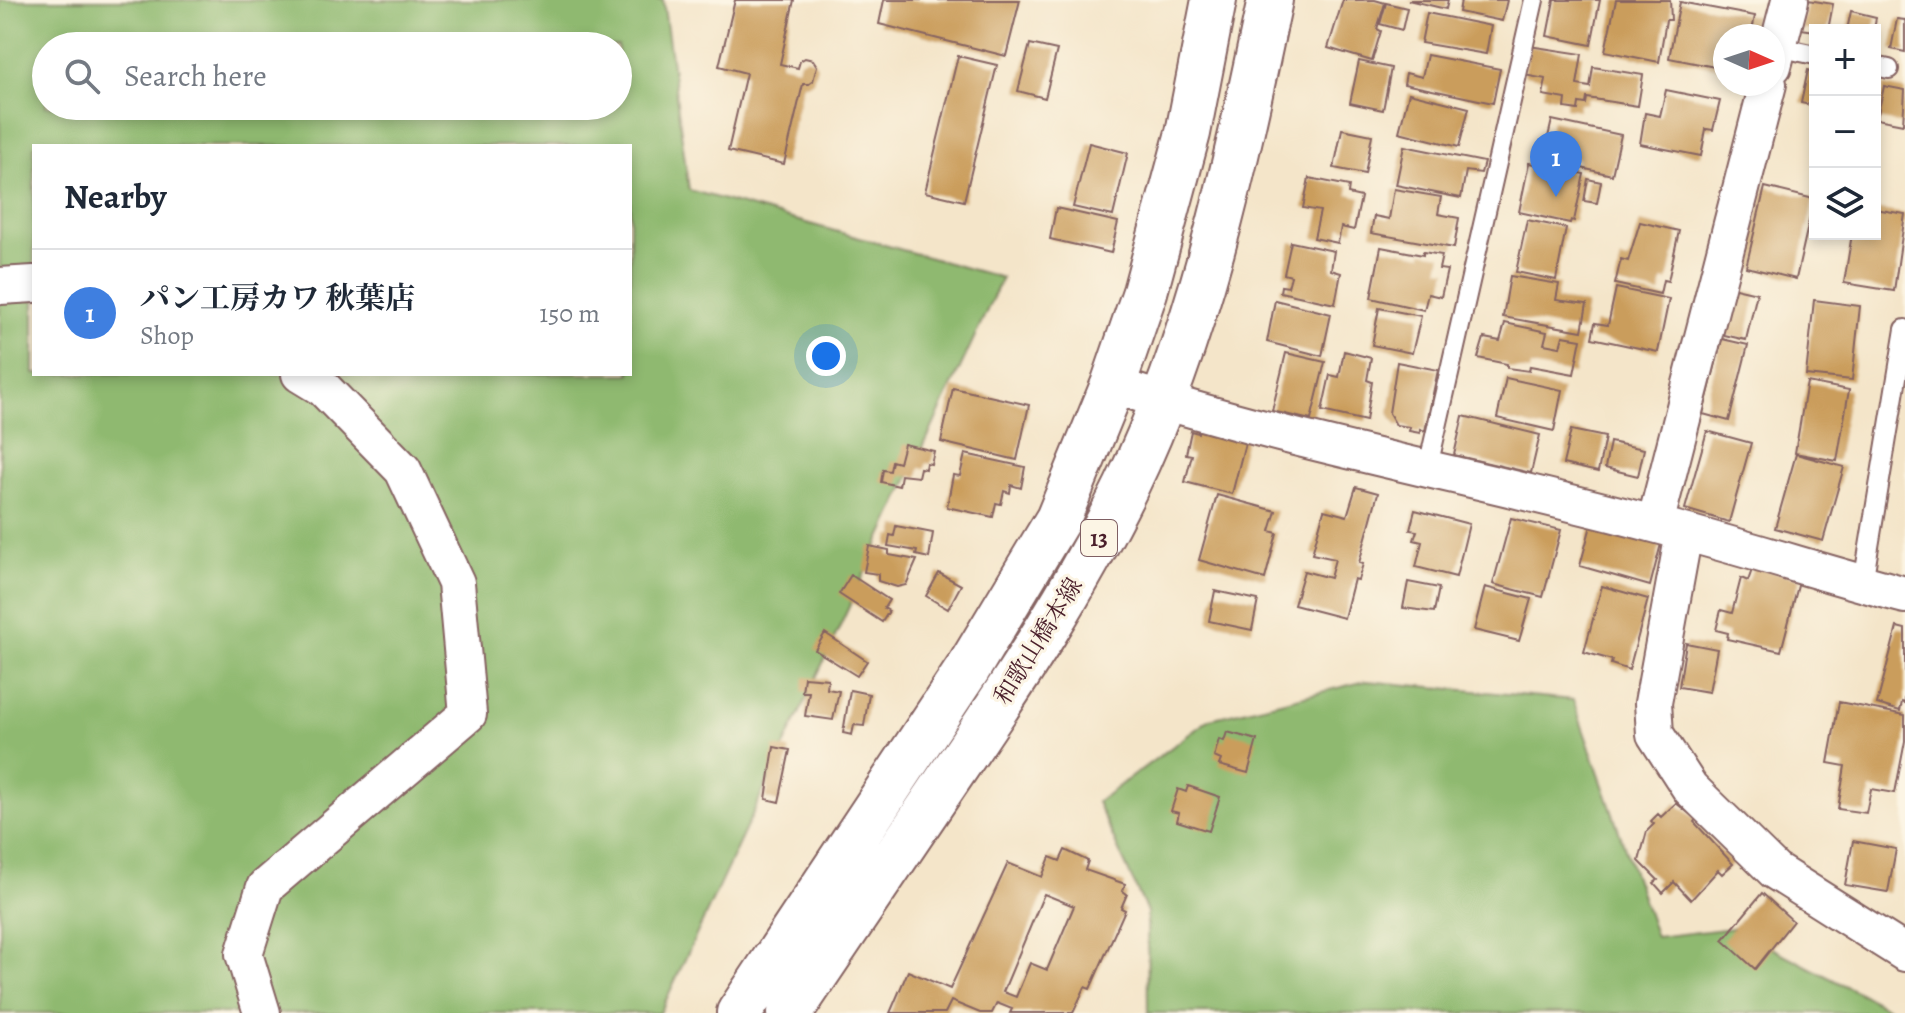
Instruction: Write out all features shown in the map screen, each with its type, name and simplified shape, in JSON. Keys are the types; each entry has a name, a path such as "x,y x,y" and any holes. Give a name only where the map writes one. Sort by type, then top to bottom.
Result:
{"main road":[{"name":"和歌山橋本線","path":"739,1013 969,667 1058,519 1113,385 1145,292 1188,133 1214,0"},
{"name":"和歌山橋本線","path":"790,1013 1008,691 1055,616 1127,486 1200,296 1238,154 1270,0"}],"street":[{"path":"1784,24 1790,0"},
{"path":"1765,96 1669,528 1653,703 1655,734 1690,788 1775,871 1905,953"},
{"path":"0,286 32,284"},
{"path":"262,1013 244,954 265,887 468,714 456,583 403,470 323,388 303,376"},
{"path":"1113,385 1162,401 1427,471 1669,528 1905,595"}],"lane":[{"path":"1427,471 1534,0"},
{"path":"1785,56 1809,55"},
{"path":"1863,583 1905,329"}],"green space":[{"path":"0,0 663,0 689,190 1002,278 660,1013 0,1013"},
{"path":"1366,681 1573,700 1656,937 1733,928 1898,1013 1148,1013 1147,912 1097,802 1210,719"}],"building":[{"path":"735,0 794,0 780,64 798,68 805,58 813,60 817,66 813,81 803,84 784,164 728,151 746,73 719,66"},
{"path":"884,0 1020,0 1006,56 879,24"},
{"path":"1343,0 1385,3 1372,61 1328,48"},
{"path":"1408,0 1448,0 1446,9"},
{"path":"1461,0 1507,0 1502,21 1459,12"},
{"path":"1554,0 1600,0 1591,45 1547,36"},
{"path":"1616,0 1670,0 1671,20 1666,20 1659,62 1605,51"},
{"path":"1808,0 1833,4 1829,24 1809,24 1809,30 1801,29"},
{"path":"1680,2 1755,16 1753,24 1713,24 1713,67 1669,58"},
{"path":"1386,3 1407,8 1402,30 1380,24"},
{"path":"1851,11 1876,17 1875,24 1848,24"},
{"path":"1427,13 1491,26 1486,54 1421,43"},
{"path":"1897,19 1905,20 1905,52 1891,49"},
{"path":"1030,44 1057,50 1045,98 1018,91"},
{"path":"1529,46 1582,54 1577,85 1590,87 1593,67 1643,75 1638,106 1587,98 1586,104 1579,103 1578,110 1565,108 1566,99 1543,95 1546,79 1524,75"},
{"path":"1427,55 1500,69 1493,103 1404,84 1406,73 1422,77"},
{"path":"958,56 997,65 964,201 925,192"},
{"path":"1359,61 1391,68 1383,110 1350,103"},
{"path":"1808,70 1809,105 1801,103"},
{"path":"1884,86 1905,90 1903,124 1881,120"},
{"path":"1666,90 1720,101 1713,130 1706,129 1701,156 1640,144 1645,113 1660,116"},
{"path":"1409,93 1469,108 1459,147 1399,132"},
{"path":"1552,120 1621,135 1612,175 1577,167 1578,158 1545,150"},
{"path":"1342,129 1372,135 1365,174 1334,168"},
{"path":"1089,143 1128,153 1113,216 1073,207"},
{"path":"1404,146 1484,162 1481,173 1466,171 1461,198 1396,185"},
{"path":"1529,163 1584,174 1574,221 1570,223 1519,212"},
{"path":"1309,178 1349,186 1348,194 1361,197 1354,230 1341,227 1338,243 1314,238 1320,211 1303,208"},
{"path":"1588,179 1601,182 1597,203 1584,201"},
{"path":"1765,187 1809,198 1809,221 1796,279 1746,267"},
{"path":"1394,189 1441,197 1438,214 1459,218 1454,248 1371,233 1374,216 1389,219"},
{"path":"1056,208 1118,222 1111,253 1050,239"},
{"path":"1881,210 1905,214 1894,291 1844,283 1851,240 1881,240"},
{"path":"1527,220 1566,228 1556,280 1516,272"},
{"path":"1640,222 1679,231 1668,281 1663,280 1660,294 1615,284 1621,259 1628,261"},
{"path":"1291,242 1334,251 1331,270 1341,273 1335,304 1280,292 1281,286 1288,287 1291,276 1284,274"},
{"path":"1381,247 1423,255 1423,252 1442,255 1439,269 1447,270 1441,297 1428,294 1424,310 1371,298"},
{"path":"1510,276 1559,284 1556,300 1587,304 1582,331 1503,317"},
{"path":"1731,287 1757,293 1746,340 1720,334"},
{"path":"1616,288 1669,299 1658,352 1592,338 1595,323 1608,325"},
{"path":"1275,300 1331,314 1322,356 1267,342"},
{"path":"1814,300 1860,306 1852,380 1806,375"},
{"path":"1379,308 1421,316 1412,353 1372,345"},
{"path":"1505,323 1547,332 1544,344 1560,347 1563,336 1581,339 1574,374 1530,366 1529,371 1507,368 1507,364 1478,358 1484,338 1500,341"},
{"path":"1722,339 1748,345 1729,421 1703,414"},
{"path":"1344,351 1371,358 1367,380 1372,382 1366,421 1322,411 1330,375 1339,377"},
{"path":"1286,353 1325,362 1311,420 1272,411"},
{"path":"1397,362 1438,370 1425,431 1420,429 1420,433 1409,431 1410,427 1396,425 1389,413"},
{"path":"1506,378 1562,390 1554,431 1497,418"},
{"path":"1807,382 1849,390 1837,461 1795,453"},
{"path":"953,388 1029,405 1017,460 941,442"},
{"path":"1463,416 1540,435 1531,473 1454,455"},
{"path":"1199,423 1247,435 1232,494 1185,482 1192,455 1186,454 1191,431 1198,433"},
{"path":"1571,430 1605,437 1598,472 1563,464"},
{"path":"1707,431 1751,443 1729,522 1685,509"},
{"path":"1610,442 1644,449 1638,476 1605,468"},
{"path":"904,444 934,451 931,464 926,463 925,469 920,468 918,477 901,475 899,486 881,482 883,470 890,471 892,461 899,463"},
{"path":"965,454 1025,467 1021,488 1011,485 1010,493 1004,491 1001,504 996,503 993,517 947,507 953,475 960,476"},
{"path":"1796,454 1844,467 1823,541 1775,528"},
{"path":"1356,487 1378,493 1359,563 1363,564 1358,580 1354,579 1344,618 1294,605 1304,571 1330,578 1335,559 1312,554 1324,510 1347,516"},
{"path":"1217,495 1276,511 1270,531 1277,533 1265,579 1199,560"},
{"path":"1415,510 1469,524 1456,577 1416,567 1422,542 1414,540 1417,531 1410,530"},
{"path":"1511,518 1561,530 1543,597 1493,584"},
{"path":"1592,522 1662,540 1650,586 1580,566"},
{"path":"896,526 933,533 929,558 916,555 917,551 888,546"},
{"path":"869,546 889,550 889,555 917,560 906,585 897,587 878,581 878,574 864,572"},
{"path":"1753,567 1800,578 1781,651 1727,639 1728,633 1716,630 1721,610 1732,613 1741,578 1748,581"},
{"path":"939,573 961,585 948,609 926,596"},
{"path":"851,575 889,600 884,608 889,611 882,622 839,594"},
{"path":"1408,582 1439,588 1434,612 1403,608"},
{"path":"1602,586 1648,599 1629,670 1611,664 1612,660 1584,652"},
{"path":"1485,587 1531,599 1519,641 1474,630"},
{"path":"1215,591 1258,600 1252,630 1209,621"},
{"path":"1897,627 1905,629 1905,703 1902,702 1900,711 1877,704"},
{"path":"825,633 867,661 857,676 815,650"},
{"path":"1686,643 1717,649 1709,692 1679,687"},
{"path":"804,677 828,679 827,689 839,691 833,720 805,716 809,692 802,692"},
{"path":"850,690 869,694 864,726 854,725 852,735 843,733"},
{"path":"1839,702 1905,715 1905,741 1895,793 1871,789 1866,813 1838,809 1845,766 1828,763"},
{"path":"1227,732 1257,740 1248,773 1219,765 1221,760 1214,757 1219,739 1224,741"},
{"path":"774,747 790,750 779,802 766,799"},
{"path":"1188,786 1220,797 1209,831 1177,821 1179,813 1171,811 1178,789 1186,792"},
{"path":"1676,803 1696,819 1694,822 1733,864 1722,874 1718,870 1691,900 1674,882 1663,893 1654,883 1658,880 1639,861 1647,831 1654,824 1651,821 1658,814 1661,817"},
{"path":"1853,841 1896,849 1888,892 1845,885"},
{"path":"1065,850 1088,861 1085,870 1125,884 1123,891 1127,894 1121,908 1125,910 1090,989 1085,987 1073,1013 1010,1013 1012,1009 997,1003 992,1013 980,1013 951,1001 945,1013 890,1013 908,971 950,989 1008,863 1042,877 1050,857 1060,861","holes":["1044,894 1074,906 1047,970 1030,963 1016,997 1003,992"]},
{"path":"1762,893 1793,921 1755,969 1723,940"}],"place":[{"name":"パン工房カワ 秋葉店","path":"1556,197"}]}
